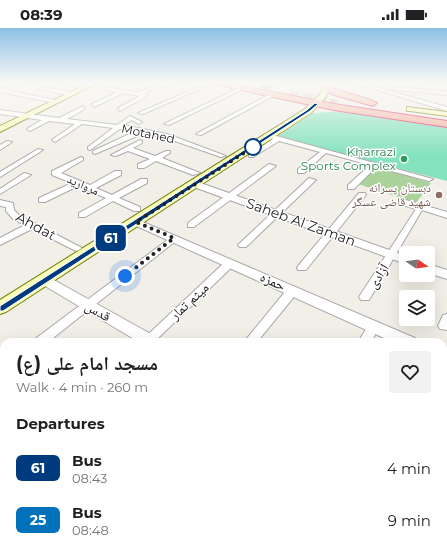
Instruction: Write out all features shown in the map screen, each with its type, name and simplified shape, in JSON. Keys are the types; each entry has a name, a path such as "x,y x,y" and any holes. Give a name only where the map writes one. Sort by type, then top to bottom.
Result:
{"highway":[{"path":"357,108 393,117 447,124"},
{"path":"363,108 447,124"},
{"path":"377,108 447,116"},
{"path":"401,108 447,116"}],"main road":[{"path":"0,128 23,117 37,108"},
{"path":"196,178 223,156 292,108"},
{"path":"0,308 45,280 137,216 196,178 274,137 298,108"},
{"path":"0,296 77,248 137,216"}],"street":[{"path":"59,121 83,108"},
{"path":"141,112 152,108"},
{"path":"167,124 199,108"},
{"path":"200,134 249,108"},
{"name":"Motahed","path":"0,112 23,117 143,130 198,146 223,156"},
{"path":"55,140 86,115"},
{"path":"139,122 130,118 116,128 92,150 143,130"},
{"path":"30,129 48,119"},
{"path":"251,156 274,137 429,179"},
{"path":"0,148 9,142"},
{"path":"114,155 140,142"},
{"path":"128,148 155,158 196,178"},
{"path":"0,175 40,150"},
{"path":"301,171 325,151"},
{"path":"141,166 168,152"},
{"name":"مروارید","path":"81,159 55,173 113,198 137,216"},
{"path":"351,187 374,164"},
{"path":"191,225 272,166"},
{"path":"90,188 118,173"},
{"path":"0,192 27,175"},
{"name":"Saheb Al Zaman","path":"196,178 230,196 399,258"},
{"path":"243,245 312,180"},
{"path":"82,215 144,181"},
{"path":"42,200 78,183"},
{"path":"302,268 362,195"},
{"path":"402,202 447,215"},
{"name":"Ahdat","path":"0,203 10,205 10,211 16,217 77,248"},
{"name":"آزادی","path":"365,297 418,211"},
{"name":"حمزه","path":"137,216 174,238 400,338"},
{"path":"0,242 32,225"},
{"path":"44,338 174,238"},
{"name":"میثم تمار","path":"152,338 230,263"},
{"path":"435,271 447,275"},
{"name":"قدس","path":"45,280 144,338"},
{"path":"253,338 293,290"},
{"path":"366,338 374,326"}],"green space":[{"name":"Kharrazi Sports Complex","path":"343,111 447,128 447,181 277,137 313,113"},
{"path":"377,167 431,183 416,203 358,184"}],"bus line":[{"name":"61","path":"0,308 312,108"}],"place":[{"name":"Kharrazi Sports Complex","path":"404,159"},
{"name":"دبستان پسرانه شهید قاضی عسگر","path":"439,195"}],"route":[{"path":"125,276 174,238 136,222 253,147"}]}
